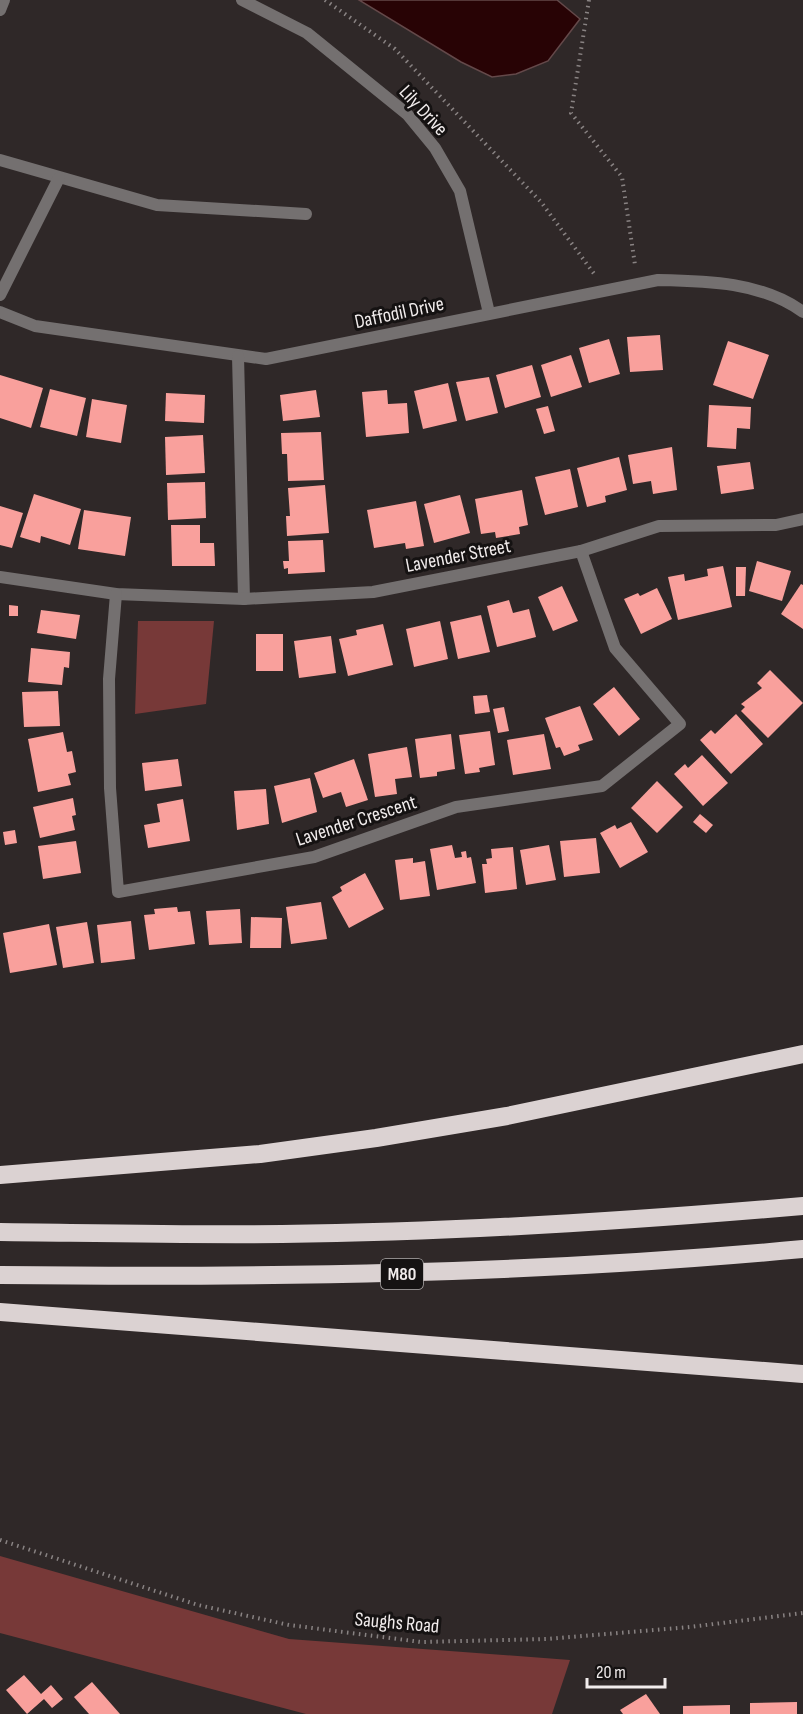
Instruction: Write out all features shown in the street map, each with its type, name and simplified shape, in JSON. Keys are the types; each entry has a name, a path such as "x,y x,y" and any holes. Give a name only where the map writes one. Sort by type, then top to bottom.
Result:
{"highway":[{"path":"0,1175 249,1155 376,1138 519,1113 803,1054"},
{"name":"M80","path":"0,1232 282,1234 438,1230 661,1218 803,1206"},
{"name":"M80","path":"0,1275 315,1277 548,1268 803,1249"},
{"path":"0,1312 803,1374"}],"street":[{"path":"0,10 4,0"},
{"name":"Lily Drive","path":"242,0 307,33 407,114 435,148 460,191 489,313"},
{"path":"0,160 157,205 306,214"},
{"path":"0,295 59,178"},
{"name":"Daffodil Drive","path":"0,312 35,326 266,359 658,280 720,281 788,301 803,312"},
{"path":"238,356 244,598"},
{"name":"Lavender Street","path":"0,577 116,594 244,598 373,592 581,551 659,526 776,525 803,519"},
{"name":"Lavender Crescent","path":"116,594 109,679 110,788 118,892 314,857 456,807 602,786 680,724 615,648 581,551"}],"path":[{"path":"325,0 395,49 541,202 606,290"},
{"path":"589,0 571,113 622,177 638,284"},
{"name":"Saughs Road","path":"0,1540 198,1605 288,1625 421,1642 547,1639 690,1627 803,1613"}],"shaded area":[{"path":"359,0 557,0 580,19 548,61 516,74 492,77 461,62"},
{"path":"138,621 214,621 206,704 135,714"},
{"path":"0,1556 289,1639 570,1660 552,1714 306,1714 0,1633"}],"building":[{"path":"660,335 663,370 630,372 627,337"},
{"path":"609,339 620,374 589,383 579,348"},
{"path":"728,341 769,355 753,399 713,385"},
{"path":"571,355 582,387 551,397 541,365"},
{"path":"532,365 541,397 505,408 496,375"},
{"path":"0,375 43,388 31,428 0,418"},
{"path":"489,377 498,413 466,421 456,382"},
{"path":"448,383 457,421 423,429 414,391"},
{"path":"50,389 86,398 77,436 40,427"},
{"path":"316,390 320,417 283,421 280,395"},
{"path":"387,390 388,404 407,403 409,433 366,437 362,392"},
{"path":"166,393 205,395 204,423 165,421"},
{"path":"92,399 127,405 121,443 86,437"},
{"path":"709,405 751,407 750,429 737,428 736,449 707,447"},
{"path":"548,406 555,431 544,434 536,409"},
{"path":"321,432 324,480 288,481 287,454 282,454 281,433"},
{"path":"203,435 205,473 166,475 165,437"},
{"path":"672,447 677,490 653,494 651,481 633,484 628,455"},
{"path":"619,457 627,490 605,496 606,502 587,507 577,468"},
{"path":"750,462 754,489 721,494 717,466"},
{"path":"570,469 578,507 545,515 535,477"},
{"path":"205,482 206,518 168,520 167,483"},
{"path":"325,485 329,533 287,536 286,516 290,516 288,488"},
{"path":"522,490 528,525 519,527 520,534 496,538 495,532 481,534 475,499"},
{"path":"34,494 81,509 70,545 41,536 40,543 20,537"},
{"path":"460,495 470,533 434,543 424,504"},
{"path":"416,501 424,546 406,549 405,543 374,548 367,510"},
{"path":"0,506 23,513 12,548 0,545"},
{"path":"84,510 131,517 125,556 78,549"},
{"path":"171,525 200,525 200,543 214,543 215,566 172,566"},
{"path":"323,540 325,572 288,574 288,568 284,569 283,561 289,561 288,541"},
{"path":"757,561 791,571 782,601 749,591"},
{"path":"723,566 732,607 678,620 668,577 684,574 685,581 708,576 707,569"},
{"path":"736,567 746,567 745,596 736,596"},
{"path":"801,584 803,585 803,629 781,614"},
{"path":"562,586 578,621 553,631 538,597"},
{"path":"657,588 672,619 641,634 624,599 638,593 640,596"},
{"path":"509,600 513,613 529,609 536,637 497,647 487,606"},
{"path":"9,605 18,606 18,616 9,616"},
{"path":"41,610 80,615 76,639 37,633"},
{"path":"481,615 490,652 458,659 450,622"},
{"path":"440,621 448,659 414,667 406,629"},
{"path":"383,624 393,665 348,676 339,639 357,635 356,630"},
{"path":"256,634 283,634 283,671 256,671"},
{"path":"331,636 336,673 299,678 294,641"},
{"path":"31,648 70,652 69,668 64,667 62,685 28,682"},
{"path":"770,670 803,703 768,738 741,711 745,707 741,704 762,688 757,683"},
{"path":"614,687 640,719 619,736 593,704"},
{"path":"58,691 60,726 24,727 22,692"},
{"path":"487,695 490,712 475,714 473,696"},
{"path":"580,706 593,740 578,745 580,750 564,756 560,747 556,748 545,718"},
{"path":"504,707 509,731 498,733 493,709"},
{"path":"736,714 763,744 731,774 700,740 711,730 715,734"},
{"path":"490,731 495,765 479,768 480,772 465,774 459,735"},
{"path":"63,732 67,752 72,751 76,772 68,774 71,785 38,792 28,739"},
{"path":"451,734 455,769 437,772 437,776 420,778 415,739"},
{"path":"544,734 551,769 513,775 507,740"},
{"path":"407,747 412,777 395,779 397,794 375,797 368,754"},
{"path":"702,755 728,783 703,806 674,774 685,764 688,768"},
{"path":"178,759 182,786 145,791 142,763"},
{"path":"354,759 368,800 346,807 341,792 323,798 314,773"},
{"path":"310,778 317,812 282,823 274,786"},
{"path":"657,781 683,807 657,833 631,808"},
{"path":"266,789 269,824 237,830 234,791"},
{"path":"73,798 76,815 72,816 75,830 40,838 33,807"},
{"path":"183,799 190,841 148,848 144,825 160,822 157,804"},
{"path":"700,814 713,825 706,833 693,822"},
{"path":"631,822 648,852 620,868 600,833 615,825 617,829"},
{"path":"15,830 17,843 5,845 3,832"},
{"path":"596,838 600,873 564,877 560,841"},
{"path":"76,841 81,873 43,879 38,846"},
{"path":"452,845 455,858 462,857 461,852 466,851 467,858 471,857 476,883 437,890 430,849"},
{"path":"549,845 556,880 526,885 520,850"},
{"path":"513,847 517,889 485,893 482,864 487,864 486,859 492,858 491,849"},
{"path":"413,858 413,863 425,861 430,896 400,900 395,860"},
{"path":"365,873 384,909 349,928 332,897 342,891 340,887"},
{"path":"321,902 327,939 291,944 286,907"},
{"path":"177,907 178,912 190,911 195,944 149,950 144,915 155,914 154,909"},
{"path":"240,909 242,943 209,945 206,911"},
{"path":"251,917 282,918 281,948 250,948"},
{"path":"131,921 135,959 101,963 97,925"},
{"path":"87,922 94,963 63,968 56,927"},
{"path":"49,924 57,965 10,973 3,933"},
{"path":"24,1675 41,1694 51,1685 63,1699 52,1708 44,1699 27,1714 6,1690"},
{"path":"92,1682 120,1714 89,1714 74,1697"},
{"path":"646,1694 660,1714 623,1714 620,1710"},
{"path":"797,1702 797,1714 750,1714 750,1703"},
{"path":"730,1705 730,1714 683,1714 683,1706"}]}
